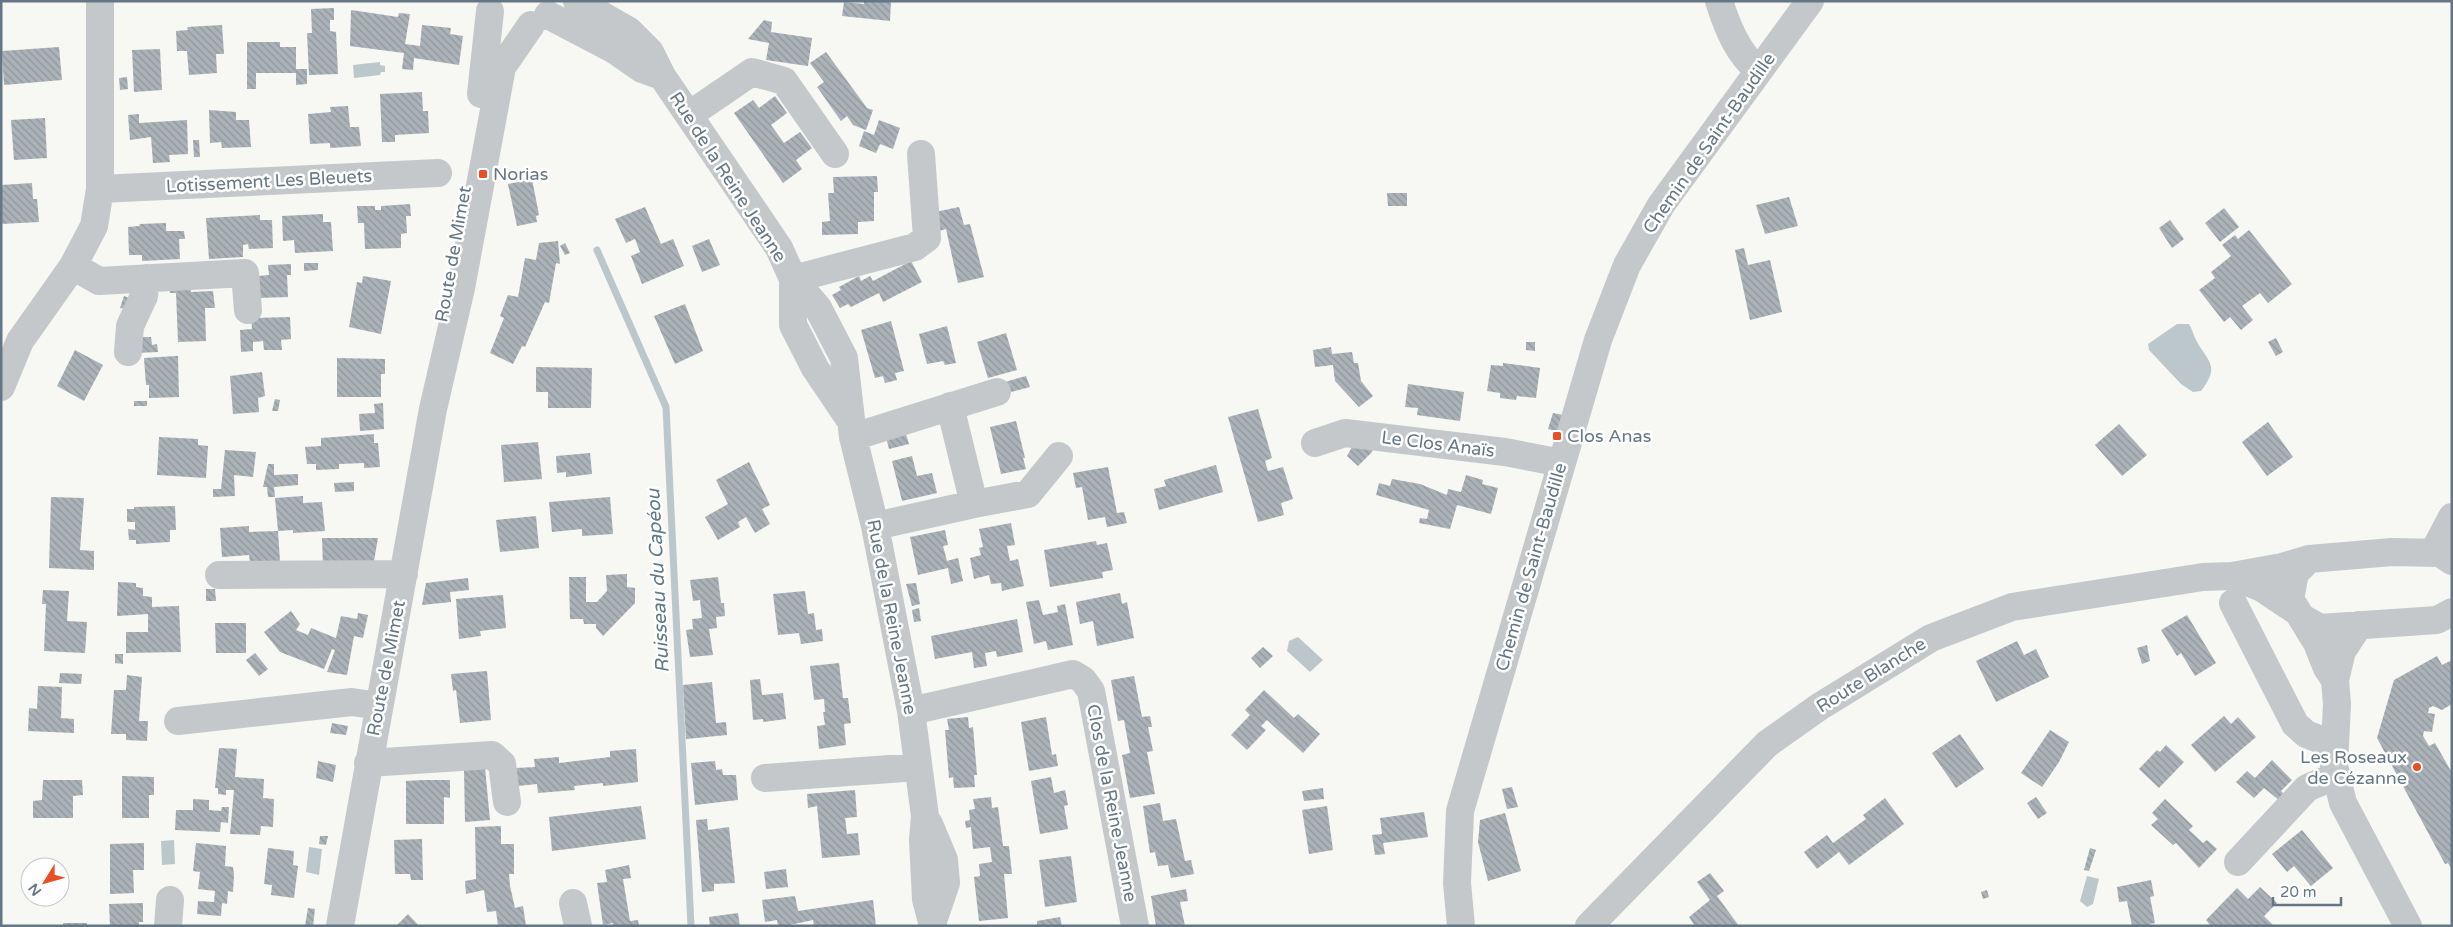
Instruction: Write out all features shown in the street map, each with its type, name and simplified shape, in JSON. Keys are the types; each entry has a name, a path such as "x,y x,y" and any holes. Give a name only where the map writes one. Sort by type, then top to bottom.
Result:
{"street":[{"path":"1,387 20,341 72,266 94,226 100,189 100,1"},
{"name":"Rue de la Reine Jeanne","path":"577,1 629,31 650,52 662,76 779,248 793,280 818,308 844,358 852,429 875,526 911,711 925,816 944,860 946,883 933,923"},
{"path":"1719,1 1724,19 1745,60 1759,71"},
{"name":"Chemin de Saint-Baudille","path":"1461,926 1457,883 1460,811 1598,340 1627,265 1661,205 1810,1"},
{"name":"Route de Mimet","path":"488,6 498,19 508,24 519,26 545,14"},
{"name":"Route de Mimet","path":"433,410 439,333 459,233 485,63 488,6"},
{"name":"Rue de la Reine Jeanne","path":"545,14 613,49 642,68 662,76"},
{"name":"Route de Mimet","path":"340,926 433,410 461,288 502,67 545,14"},
{"path":"688,115 752,72 784,81 836,154"},
{"path":"793,280 915,248 927,238 921,154"},
{"name":"Lotissement Les Bleuets","path":"100,189 438,173"},
{"path":"72,266 99,281 245,273 248,310"},
{"path":"128,352 130,326 144,296 146,278"},
{"name":"Rue de la Reine Jeanne","path":"793,280 793,325 815,368 852,429"},
{"path":"815,368 844,358"},
{"path":"852,429 950,406 997,392"},
{"path":"950,406 974,504"},
{"name":"Le Clos Anaïs","path":"1315,443 1345,432 1505,452 1562,464"},
{"path":"875,526 1028,494 1059,456"},
{"path":"2442,557 2452,516"},
{"name":"Route Blanche","path":"1589,926 1767,744 1819,706 1931,638 2012,607 2203,577 2232,576 2282,567 2308,559 2392,552 2442,557"},
{"path":"2308,559 2295,573 2290,599 2335,680"},
{"path":"219,575 404,574"},
{"name":"Route Blanche","path":"2232,576 2262,588 2320,628 2437,620 2452,612"},
{"path":"2233,603 2295,724 2306,734 2334,745"},
{"path":"2359,625 2342,652 2335,680 2337,704 2334,745 2335,776 2343,803 2408,926"},
{"name":"Clos de la Reine Jeanne","path":"911,711 1073,674 1083,680 1091,691 1134,926"},
{"path":"178,721 352,702 379,706"},
{"path":"368,763 492,755 502,764 507,802"},
{"path":"765,778 918,767"},
{"path":"2238,862 2307,788 2335,776"},
{"path":"2390,890 2429,926"}],"shaded area":[{"path":"380,62 380,65 385,66 385,72 381,72 380,75 354,78 353,65"},
{"path":"2177,324 2189,324 2210,363 2210,375 2201,391 2193,392 2181,384 2149,350 2148,344"},
{"path":"1298,637 1323,660 1310,672 1287,651 1289,641"},
{"path":"174,840 175,864 162,865 161,841"},
{"path":"309,847 322,849 319,875 306,872"},
{"path":"2087,876 2099,879 2093,904 2087,907 2080,901"}],"building":[{"path":"864,1 891,1 890,21 842,16 844,2 864,4"},
{"path":"334,8 334,20 330,20 330,31 336,32 338,74 309,75 307,33 312,33 311,9"},
{"path":"351,10 398,17 399,13 410,14 405,44 420,46 422,25 451,28 450,34 463,36 459,65 414,58 413,70 402,69 404,53 350,46"},
{"path":"764,20 772,22 771,32 812,38 808,66 766,60 769,43 748,39"},
{"path":"222,25 224,54 216,54 217,73 189,75 187,51 177,51 176,31 188,30 187,27"},
{"path":"247,42 280,42 280,47 296,47 296,69 307,69 307,84 296,85 296,73 256,73 256,89 247,89"},
{"path":"59,47 62,80 4,85 2,51"},
{"path":"160,49 162,90 134,92 132,50"},
{"path":"826,52 867,108 873,110 866,130 853,125 847,116 841,121 817,87 824,82 810,63"},
{"path":"127,77 128,89 120,90 119,78"},
{"path":"422,92 423,111 428,111 429,133 395,135 395,142 382,142 380,94"},
{"path":"775,96 787,113 771,125 784,143 800,132 812,148 796,160 802,169 783,183 734,113 753,100 759,108"},
{"path":"348,106 350,127 359,127 361,146 330,148 330,143 310,144 308,114 331,112 330,107"},
{"path":"209,110 236,112 236,120 249,120 251,147 222,148 221,142 210,143"},
{"path":"139,114 139,123 187,120 188,154 169,155 170,162 153,163 151,137 130,140 128,115"},
{"path":"45,118 47,158 14,160 11,120"},
{"path":"879,120 900,128 893,149 880,144 876,153 859,146 864,131 874,135"},
{"path":"193,140 199,140 200,157 194,157"},
{"path":"877,176 878,192 874,192 874,221 858,222 858,234 822,235 822,222 830,221 828,193 834,193 833,177"},
{"path":"532,179 539,215 536,216 537,222 517,226 508,184"},
{"path":"32,183 33,199 37,199 39,222 1,224 1,185"},
{"path":"1387,193 1407,193 1407,206 1388,206"},
{"path":"1789,197 1798,226 1765,234 1756,205"},
{"path":"410,204 411,216 406,216 407,233 401,234 401,248 365,249 364,223 358,223 357,206 375,206 375,210 381,210 381,206"},
{"path":"645,207 661,244 673,239 684,266 642,284 631,256 640,252 635,239 626,243 615,219"},
{"path":"959,207 964,225 970,224 984,277 958,283 946,229 939,231 935,212"},
{"path":"2224,208 2239,227 2220,242 2205,223"},
{"path":"323,214 323,222 331,222 333,251 295,253 294,240 283,241 282,216"},
{"path":"260,215 260,220 272,220 273,248 249,249 248,244 243,245 243,257 209,259 206,218"},
{"path":"2170,220 2184,239 2172,248 2159,228"},
{"path":"166,223 166,231 184,231 185,239 179,239 180,259 142,261 142,255 129,255 128,227 139,226 140,224"},
{"path":"2249,230 2292,284 2268,303 2260,293 2242,306 2253,320 2241,330 2230,317 2224,322 2199,290 2215,278 2211,272 2231,256 2222,245 2235,235 2238,239"},
{"path":"709,239 720,265 702,272 692,246"},
{"path":"558,241 560,264 556,263 549,303 545,302 525,347 522,346 513,364 490,353 504,318 500,316 508,295 518,297 525,258 536,260 539,243"},
{"path":"565,243 570,253 565,255 560,246"},
{"path":"1744,248 1748,265 1770,260 1782,312 1750,320 1735,250"},
{"path":"911,261 922,282 883,302 879,293 851,307 848,304 840,308 832,295 841,290 839,287 859,276 861,281 870,276 873,281"},
{"path":"304,263 318,263 318,270 304,271"},
{"path":"291,264 291,275 287,275 288,297 259,298 258,276 269,275 268,265"},
{"path":"363,276 391,281 381,334 349,327 357,282 362,283"},
{"path":"190,282 191,292 213,291 215,308 205,308 206,341 178,342 176,293 170,293 169,283"},
{"path":"124,296 132,299 127,309 120,308"},
{"path":"685,304 703,351 675,364 654,316"},
{"path":"290,317 291,339 281,340 282,350 264,350 263,341 253,342 253,351 241,352 240,330 252,329 251,318"},
{"path":"891,321 904,371 895,373 897,380 885,383 883,376 875,378 861,330"},
{"path":"947,326 956,363 945,365 943,361 927,364 919,334"},
{"path":"1006,333 1017,370 988,378 977,342"},
{"path":"135,337 151,337 152,345 157,344 158,352 136,353"},
{"path":"2276,338 2283,352 2276,356 2268,342"},
{"path":"1526,342 1535,342 1535,351 1526,350"},
{"path":"1331,347 1332,354 1352,352 1354,363 1358,363 1361,381 1373,396 1359,407 1335,381 1333,365 1315,367 1313,350"},
{"path":"75,350 103,365 84,401 57,386"},
{"path":"178,356 179,397 149,398 149,385 146,385 144,358"},
{"path":"337,358 385,359 385,374 381,374 381,397 337,397"},
{"path":"1503,363 1540,368 1536,398 1517,396 1516,400 1500,398 1500,393 1487,391 1491,365 1503,366"},
{"path":"536,367 592,368 591,408 548,408 548,392 536,392"},
{"path":"262,372 265,396 258,398 259,412 233,414 230,376"},
{"path":"1026,376 1030,387 1007,393 1005,382"},
{"path":"1408,384 1464,392 1460,421 1417,415 1418,408 1405,407"},
{"path":"275,399 280,400 278,411 272,411"},
{"path":"134,401 147,401 147,406 134,406"},
{"path":"383,403 384,429 360,431 359,414 375,413 374,404"},
{"path":"1258,409 1272,458 1265,461 1268,471 1283,467 1293,499 1281,503 1284,515 1258,522 1228,417"},
{"path":"1553,413 1563,415 1559,432 1548,429"},
{"path":"1016,421 1026,469 1001,474 990,427"},
{"path":"2268,422 2293,457 2267,476 2242,442"},
{"path":"2119,424 2147,455 2122,476 2095,445"},
{"path":"904,428 909,444 889,449 885,433"},
{"path":"374,434 374,443 378,443 380,467 364,468 364,463 339,464 339,469 316,470 316,464 307,464 305,447 321,446 321,438"},
{"path":"159,437 198,439 198,445 208,446 206,478 157,475"},
{"path":"1374,441 1372,452 1358,466 1347,456 1352,447"},
{"path":"538,442 542,479 504,482 501,445"},
{"path":"225,450 256,452 253,477 234,475 235,496 213,497 213,489 221,489"},
{"path":"590,453 592,474 566,477 566,472 557,473 556,456"},
{"path":"912,456 917,476 932,473 937,493 902,501 892,461"},
{"path":"749,462 770,505 762,509 770,524 755,533 746,517 738,522 740,527 718,540 705,517 728,504 716,480"},
{"path":"268,464 274,464 274,475 298,474 298,485 274,487 275,497 268,497 267,487 263,487"},
{"path":"1216,465 1223,492 1159,510 1154,489 1166,486 1164,480"},
{"path":"1108,467 1117,513 1124,512 1127,523 1107,527 1105,517 1088,520 1082,487 1076,488 1073,473"},
{"path":"1466,475 1483,480 1482,484 1498,488 1491,514 1457,505 1450,529 1419,523 1420,518 1427,519 1429,510 1376,495 1379,483 1390,486 1392,479 1420,484 1447,495 1448,489 1461,492"},
{"path":"354,482 354,491 335,492 334,483"},
{"path":"303,496 303,503 322,502 325,531 293,533 293,530 278,531 275,498"},
{"path":"51,497 84,498 80,550 94,551 94,570 49,568"},
{"path":"610,497 613,534 582,536 582,529 552,532 549,502"},
{"path":"175,506 176,530 170,530 170,542 136,544 136,540 129,540 128,529 135,530 135,522 127,522 127,509 134,509 134,507"},
{"path":"536,516 539,548 500,552 496,520"},
{"path":"1011,523 1015,545 1007,546 1010,561 1018,559 1024,586 1002,591 1001,583 991,584 989,575 974,579 970,558 981,555 979,548 983,547 979,529"},
{"path":"249,526 249,532 278,531 280,561 250,563 249,555 222,557 220,528"},
{"path":"945,530 948,545 943,546 947,561 958,558 963,581 951,584 948,568 918,575 910,537"},
{"path":"322,538 378,538 373,567 323,568"},
{"path":"1096,541 1097,545 1107,543 1113,570 1102,572 1103,578 1050,587 1044,550"},
{"path":"627,574 627,587 635,588 635,603 603,636 596,628 596,624 584,624 583,619 570,619 569,577 586,577 586,602 597,602 607,591 606,575"},
{"path":"718,577 721,603 724,603 725,616 716,617 717,628 709,629 713,655 690,657 686,630 693,629 692,619 702,618 700,600 693,601 690,580"},
{"path":"468,578 469,590 450,592 451,602 422,605 426,583"},
{"path":"118,582 136,583 136,587 143,588 143,596 152,597 152,607 179,606 181,652 126,653 126,632 148,632 148,614 117,616"},
{"path":"916,583 920,604 912,606 906,584"},
{"path":"206,589 215,589 216,601 206,601"},
{"path":"43,590 69,591 67,621 87,622 85,653 44,651 46,604 42,604"},
{"path":"805,591 808,614 814,613 816,630 822,629 823,641 801,644 799,633 778,635 773,594"},
{"path":"1120,593 1122,604 1127,602 1134,638 1097,646 1093,621 1080,624 1076,602"},
{"path":"503,595 506,628 480,631 481,636 459,639 456,599"},
{"path":"1039,600 1043,615 1058,612 1057,606 1065,604 1073,645 1048,650 1046,641 1034,644 1026,602"},
{"path":"919,608 921,621 914,622 912,610"},
{"path":"291,611 300,624 296,630 308,635 311,628 336,638 341,616 357,619 358,613 368,615 363,638 354,636 347,675 327,672 335,650 332,649 324,669 280,652 264,632"},
{"path":"2187,615 2216,663 2195,676 2181,653 2177,656 2161,630"},
{"path":"1017,619 1023,652 997,657 996,651 985,653 987,666 974,668 972,652 935,659 931,636"},
{"path":"215,623 246,623 246,653 216,653"},
{"path":"2017,641 2024,655 2036,649 2049,677 1996,702 1976,661"},
{"path":"2147,645 2150,661 2142,664 2137,648"},
{"path":"1263,647 1273,656 1260,668 1251,658"},
{"path":"255,653 268,669 259,676 246,660"},
{"path":"115,654 123,654 123,664 115,663"},
{"name":"Les Roseaux de Cézanne","path":"2437,656 2442,665 2452,660 2452,704 2442,710 2433,706 2429,708 2428,713 2435,714 2432,732 2424,731 2423,736 2429,746 2435,743 2452,773 2452,870 2448,863 2445,864 2377,738 2394,680"},
{"path":"839,663 843,698 848,698 851,723 844,724 846,745 819,749 817,726 825,725 824,699 814,700 810,666"},
{"path":"487,671 491,720 460,723 456,690 453,691 451,674"},
{"path":"60,673 82,674 81,684 59,683"},
{"path":"127,675 142,677 139,721 148,721 147,741 126,740 126,734 111,734 114,690 126,690"},
{"path":"1134,676 1142,717 1150,716 1152,727 1148,727 1153,751 1147,752 1155,794 1130,798 1122,755 1130,753 1124,720 1118,721 1111,680"},
{"path":"760,679 762,695 783,693 786,719 763,722 763,719 753,720 750,680"},
{"path":"712,682 716,723 726,722 727,735 686,739 683,685"},
{"path":"38,686 62,687 61,718 74,719 74,733 28,731 29,708 37,709"},
{"path":"1264,690 1294,718 1298,714 1320,734 1303,753 1267,720 1261,726 1266,730 1247,750 1231,735 1250,715 1245,710"},
{"path":"2224,716 2231,724 2238,717 2256,737 2215,772 2191,745"},
{"path":"968,717 969,728 973,727 977,775 974,775 975,787 954,788 953,777 949,778 945,730 949,730 947,719"},
{"path":"1046,717 1052,755 1056,754 1058,766 1029,771 1021,722"},
{"path":"332,723 348,726 346,735 330,733"},
{"path":"2050,730 2069,742 2059,762 2042,787 2021,773"},
{"path":"1960,734 1984,769 1956,788 1932,753"},
{"path":"2166,745 2184,762 2159,788 2139,769 2157,750 2160,752"},
{"path":"219,748 237,749 235,777 264,779 263,798 274,799 273,827 261,826 260,835 230,834 234,790 226,790 226,795 218,794 218,788 215,788"},
{"path":"636,749 638,782 603,786 603,783 574,786 575,790 538,793 537,784 518,786 516,768 535,767 534,759 559,757 559,763 610,757 610,751"},
{"path":"2272,760 2292,780 2281,791 2284,794 2279,800 2264,788 2254,798 2236,782 2247,771 2255,778"},
{"path":"318,761 336,765 333,782 316,778"},
{"path":"715,761 716,770 722,769 723,775 736,775 738,800 695,805 691,763"},
{"path":"485,768 490,820 465,822 464,770"},
{"path":"122,776 154,777 154,795 149,795 149,818 122,818"},
{"path":"1051,777 1054,793 1065,790 1068,805 1064,806 1068,829 1040,834 1031,781"},
{"path":"43,780 82,780 83,795 73,796 73,818 33,818 33,801 42,800"},
{"path":"450,780 450,798 444,797 444,824 406,824 406,781"},
{"path":"1512,787 1518,807 1507,809 1502,789"},
{"path":"1323,788 1324,799 1304,801 1302,791"},
{"path":"855,790 857,817 845,818 847,834 858,833 860,855 822,858 817,806 808,808 807,794"},
{"path":"991,797 992,808 998,807 1003,846 1009,846 1012,874 1004,874 1008,918 979,921 974,877 980,876 979,864 992,862 990,847 973,849 971,827 966,828 965,821 970,820 969,810 975,809 973,799"},
{"path":"2036,797 2047,813 2038,819 2027,803"},
{"path":"1885,798 1904,824 1849,865 1839,852 1817,869 1804,852 1827,835 1833,843 1866,819 1863,815"},
{"path":"193,799 209,800 209,810 221,811 222,807 229,807 228,823 221,822 220,832 175,830 176,810 193,810"},
{"path":"2165,799 2193,826 2189,830 2203,843 2207,840 2217,849 2199,868 2176,843 2173,845 2151,825 2158,819 2152,813"},
{"path":"1160,803 1163,821 1176,819 1185,861 1191,860 1194,874 1171,878 1168,865 1158,866 1155,852 1150,853 1143,806"},
{"path":"641,806 646,839 552,851 549,817"},
{"path":"1327,806 1333,850 1309,854 1302,810"},
{"path":"1424,812 1428,837 1383,843 1385,854 1375,855 1372,835 1382,834 1380,818"},
{"path":"1505,813 1521,871 1488,881 1478,842 1480,820"},
{"path":"707,819 708,830 729,827 735,883 714,884 714,891 702,892 696,820"},
{"path":"501,826 501,844 514,844 514,874 509,874 510,886 515,908 523,906 526,926 498,926 496,911 487,912 484,890 466,894 465,881 476,879 475,827"},
{"path":"2302,830 2333,868 2311,886 2294,866 2287,872 2272,854"},
{"path":"320,836 328,836 326,845 319,844"},
{"path":"422,839 423,880 411,880 410,874 395,874 394,840"},
{"path":"144,843 144,870 133,870 134,893 110,894 110,844"},
{"path":"196,843 226,846 225,866 233,867 233,892 228,891 227,904 222,903 221,916 197,914 198,901 214,902 215,891 198,889 200,872 193,871"},
{"path":"268,848 294,851 293,865 298,866 294,898 271,895 272,885 264,884"},
{"path":"2090,848 2096,850 2089,871 2084,870"},
{"path":"1071,856 1077,902 1045,907 1039,860"},
{"path":"629,865 631,878 623,879 630,921 638,920 639,926 613,926 613,923 603,925 597,883 607,882 605,870"},
{"path":"786,869 788,887 766,889 764,872"},
{"path":"1710,873 1724,891 1717,896 1739,926 1695,926 1689,917 1710,900 1697,882"},
{"path":"2151,880 2154,896 2150,897 2155,923 2150,924 2150,926 2132,926 2127,901 2119,902 2117,887"},
{"path":"2260,887 2277,903 2264,916 2274,926 2236,926 2233,924 2231,926 2211,926 2206,920 2237,888 2248,899"},
{"path":"1186,889 1188,901 1180,902 1185,926 1156,926 1151,896"},
{"path":"1987,890 1989,897 1983,899 1981,892"},
{"path":"795,896 798,911 873,900 876,926 814,926 813,920 785,926 778,926 777,920 765,922 762,900"},
{"path":"143,903 143,922 139,922 139,926 110,926 109,904"},
{"path":"308,908 315,909 313,926 305,926"},
{"path":"738,913 740,926 710,926 709,917"},
{"path":"408,914 419,926 396,926"},
{"path":"1060,917 1062,926 1037,926 1037,921"},
{"path":"63,923 87,923 87,926 63,926"}],"waterway":[{"name":"Ruisseau du Capéou","path":"597,250 666,407 691,926"}],"place":[{"name":"Norias","path":"483,174"},
{"name":"Clos Anas","path":"1557,436"},
{"name":"Les Roseaux de Cézanne","path":"2417,767"}]}
